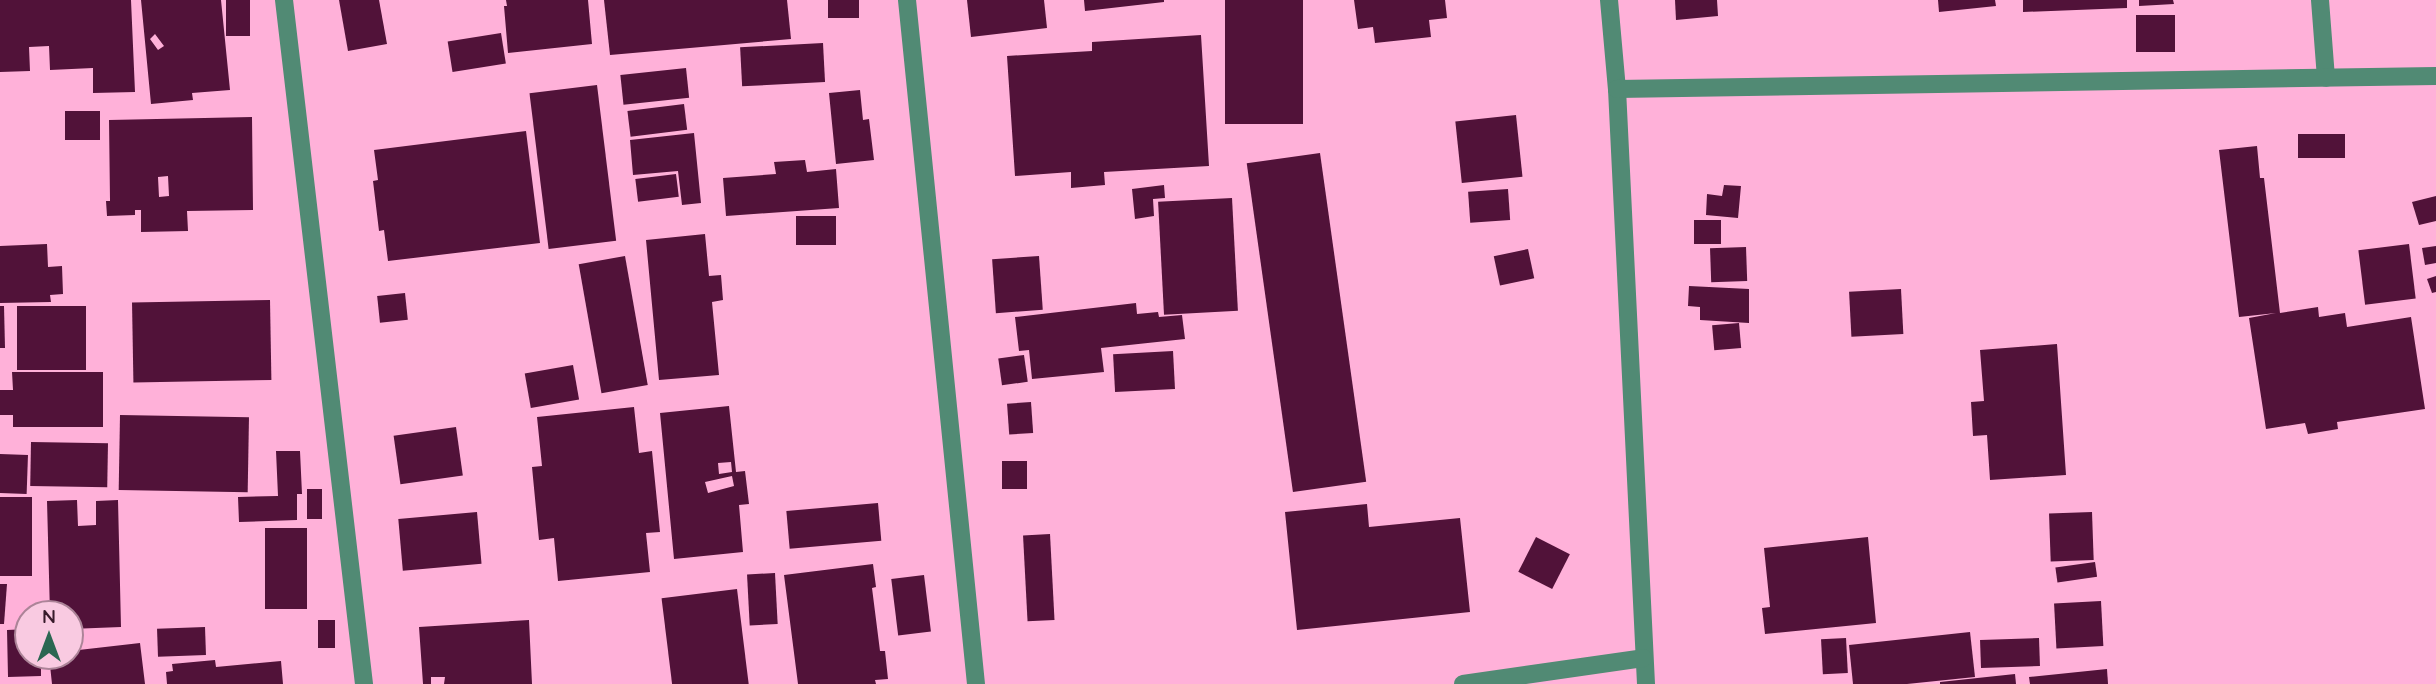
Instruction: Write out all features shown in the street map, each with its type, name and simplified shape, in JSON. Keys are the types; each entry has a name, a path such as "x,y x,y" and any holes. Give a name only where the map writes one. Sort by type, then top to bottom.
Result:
{"street":[{"path":"284,0 364,684"},
{"path":"907,0 976,684"},
{"path":"1609,0 1617,89 1646,684"},
{"path":"2320,0 2326,78"},
{"path":"1617,89 2436,76"},
{"path":"1463,684 1643,659"}],"building":[{"path":"0,0 131,0 135,92 93,93 93,68 50,70 49,46 29,47 30,71 0,72"},
{"path":"141,0 221,0 230,90 192,93 193,100 151,104","holes":["155,34 164,46 158,50 150,39"]},
{"path":"226,0 250,0 250,36 226,36"},
{"path":"339,0 379,0 387,44 348,51"},
{"path":"506,0 588,0 592,44 508,53 504,6 507,6"},
{"path":"604,0 787,0 791,39 610,55"},
{"path":"828,0 859,0 859,18 828,18"},
{"path":"967,0 1044,0 1047,28 971,37"},
{"path":"1084,0 1164,0 1164,2 1085,11"},
{"path":"1225,0 1303,0 1303,124 1225,124"},
{"path":"1354,0 1445,0 1447,18 1429,20 1431,37 1375,43 1373,27 1358,29"},
{"path":"1675,0 1717,0 1718,16 1676,20"},
{"path":"1938,0 1995,0 1996,6 1939,12"},
{"path":"2023,0 2127,0 2127,8 2023,12"},
{"path":"2139,0 2173,0 2174,4 2139,6"},
{"path":"2136,15 2175,15 2175,52 2136,52"},
{"path":"501,33 506,64 453,72 448,41"},
{"path":"1201,35 1209,166 1104,172 1105,185 1071,188 1071,172 1015,176 1007,56 1092,51 1092,42"},
{"path":"823,43 825,82 742,86 740,47"},
{"path":"686,68 689,98 623,105 620,75"},
{"path":"597,85 616,241 549,249 530,93"},
{"path":"860,90 863,120 869,119 874,160 836,164 829,93"},
{"path":"684,104 687,130 631,137 627,111"},
{"path":"65,111 100,111 100,140 65,140"},
{"path":"1516,115 1522,177 1462,183 1455,121"},
{"path":"252,117 253,210 187,211 188,231 141,232 141,210 135,210 135,215 107,216 106,201 110,201 109,120","holes":["168,176 169,196 159,197 158,177"]},
{"path":"526,131 540,243 388,261 384,230 379,231 373,181 378,180 374,150"},
{"path":"694,133 701,203 682,205 678,171 633,175 630,140"},
{"path":"2298,134 2345,134 2345,158 2298,158"},
{"path":"2257,146 2260,178 2264,178 2280,313 2318,307 2319,317 2345,313 2347,327 2411,317 2425,409 2337,422 2338,429 2308,434 2305,423 2266,429 2249,318 2276,313 2239,317 2219,150"},
{"path":"1320,153 1366,482 1293,492 1247,163"},
{"path":"805,160 807,172 836,169 839,208 726,216 723,178 776,174 774,162"},
{"path":"676,174 679,197 638,202 635,179"},
{"path":"1164,185 1165,198 1153,199 1154,216 1135,219 1132,189"},
{"path":"1724,185 1741,186 1738,218 1706,215 1707,194 1722,196"},
{"path":"1508,189 1510,220 1470,223 1468,192"},
{"path":"2436,196 2436,221 2419,225 2412,202"},
{"path":"1232,198 1238,311 1164,315 1158,202"},
{"path":"796,216 836,216 836,245 796,245"},
{"path":"1694,220 1721,220 1721,244 1694,244"},
{"path":"705,234 709,276 721,275 723,300 712,302 719,375 659,380 646,240"},
{"path":"47,244 48,267 62,266 63,294 50,295 51,302 0,303 0,246"},
{"path":"2409,244 2416,299 2365,305 2358,250"},
{"path":"2436,246 2436,263 2425,265 2422,248"},
{"path":"1746,247 1747,281 1711,282 1710,248"},
{"path":"1528,249 1534,278 1500,286 1494,256"},
{"path":"625,256 648,385 601,393 579,264"},
{"path":"1039,256 1043,310 996,313 992,259"},
{"path":"2436,276 2436,292 2432,293 2427,279"},
{"path":"1689,286 1749,289 1749,323 1700,320 1700,307 1688,306"},
{"path":"1901,289 1903,334 1851,337 1849,292"},
{"path":"405,293 408,320 380,323 377,296"},
{"path":"270,300 271,380 133,382 132,302"},
{"path":"1136,303 1137,314 1158,312 1159,317 1182,315 1185,339 1101,348 1104,372 1032,379 1029,350 1019,351 1015,317"},
{"path":"0,306 4,306 5,348 0,348"},
{"path":"17,306 86,306 86,370 17,370"},
{"path":"1739,323 1741,348 1714,350 1712,325"},
{"path":"2057,344 2066,475 1990,480 1987,435 1973,436 1971,402 1984,401 1980,350"},
{"path":"1173,351 1175,389 1115,392 1113,354"},
{"path":"1024,355 1028,382 1002,385 998,359"},
{"path":"573,365 579,399 531,408 525,374"},
{"path":"12,372 103,372 103,427 13,427 13,415 0,415 0,390 13,390"},
{"path":"1031,402 1033,433 1009,435 1007,404"},
{"path":"729,406 736,472 745,471 749,504 739,505 743,552 674,559 660,413","holes":["731,462 732,472 719,474 718,463","732,476 734,486 708,493 705,482"]},
{"path":"634,407 639,453 652,451 660,532 646,533 650,572 558,581 554,538 539,540 532,467 542,466 537,417"},
{"path":"120,415 249,417 248,492 119,490"},
{"path":"456,427 463,476 400,484 394,436"},
{"path":"31,442 108,443 107,487 30,486"},
{"path":"276,451 300,451 302,494 297,494 297,520 239,522 238,497 278,496"},
{"path":"0,454 28,455 27,494 0,493"},
{"path":"1002,461 1027,461 1027,489 1002,489"},
{"path":"307,489 322,489 322,519 307,519"},
{"path":"0,497 32,497 32,576 0,576"},
{"path":"77,500 78,526 96,525 96,501 118,500 121,627 84,628 84,600 50,600 47,501"},
{"path":"878,503 881,541 790,549 786,511"},
{"path":"1367,504 1369,527 1460,518 1470,612 1297,630 1285,512"},
{"path":"477,512 482,564 403,571 398,519"},
{"path":"2092,512 2094,560 2051,561 2049,514"},
{"path":"265,528 307,528 307,609 265,609"},
{"path":"1050,534 1055,620 1028,621 1023,535"},
{"path":"1536,537 1570,554 1552,589 1518,572"},
{"path":"1868,537 1876,623 1765,634 1762,608 1770,607 1764,548"},
{"path":"2095,562 2097,577 2057,582 2055,568"},
{"path":"873,564 876,587 872,588 880,651 885,651 888,679 875,680 876,684 798,684 784,575"},
{"path":"775,573 778,624 750,625 747,574"},
{"path":"924,575 931,632 898,636 891,579"},
{"path":"0,584 7,584 4,624 0,624"},
{"path":"737,589 749,684 672,684 662,598"},
{"path":"2101,601 2103,646 2056,648 2054,603"},
{"path":"318,620 335,620 335,648 318,648"},
{"path":"529,620 532,684 444,684 445,677 431,677 431,684 423,684 419,627"},
{"path":"205,627 206,655 158,657 157,629"},
{"path":"7,630 14,630 14,670 41,670 41,676 8,677"},
{"path":"1970,632 1975,677 1907,684 1853,684 1849,645"},
{"path":"1846,638 1848,673 1823,674 1821,639"},
{"path":"2039,638 2040,666 1981,668 1980,640"},
{"path":"140,643 145,684 52,684 50,670 84,670 84,649"},
{"path":"215,660 216,667 281,661 283,684 167,684 166,672 173,671 172,664"},
{"path":"2107,669 2108,684 2030,684 2029,677"},
{"path":"2015,674 2016,684 1940,684 1940,682"}]}
